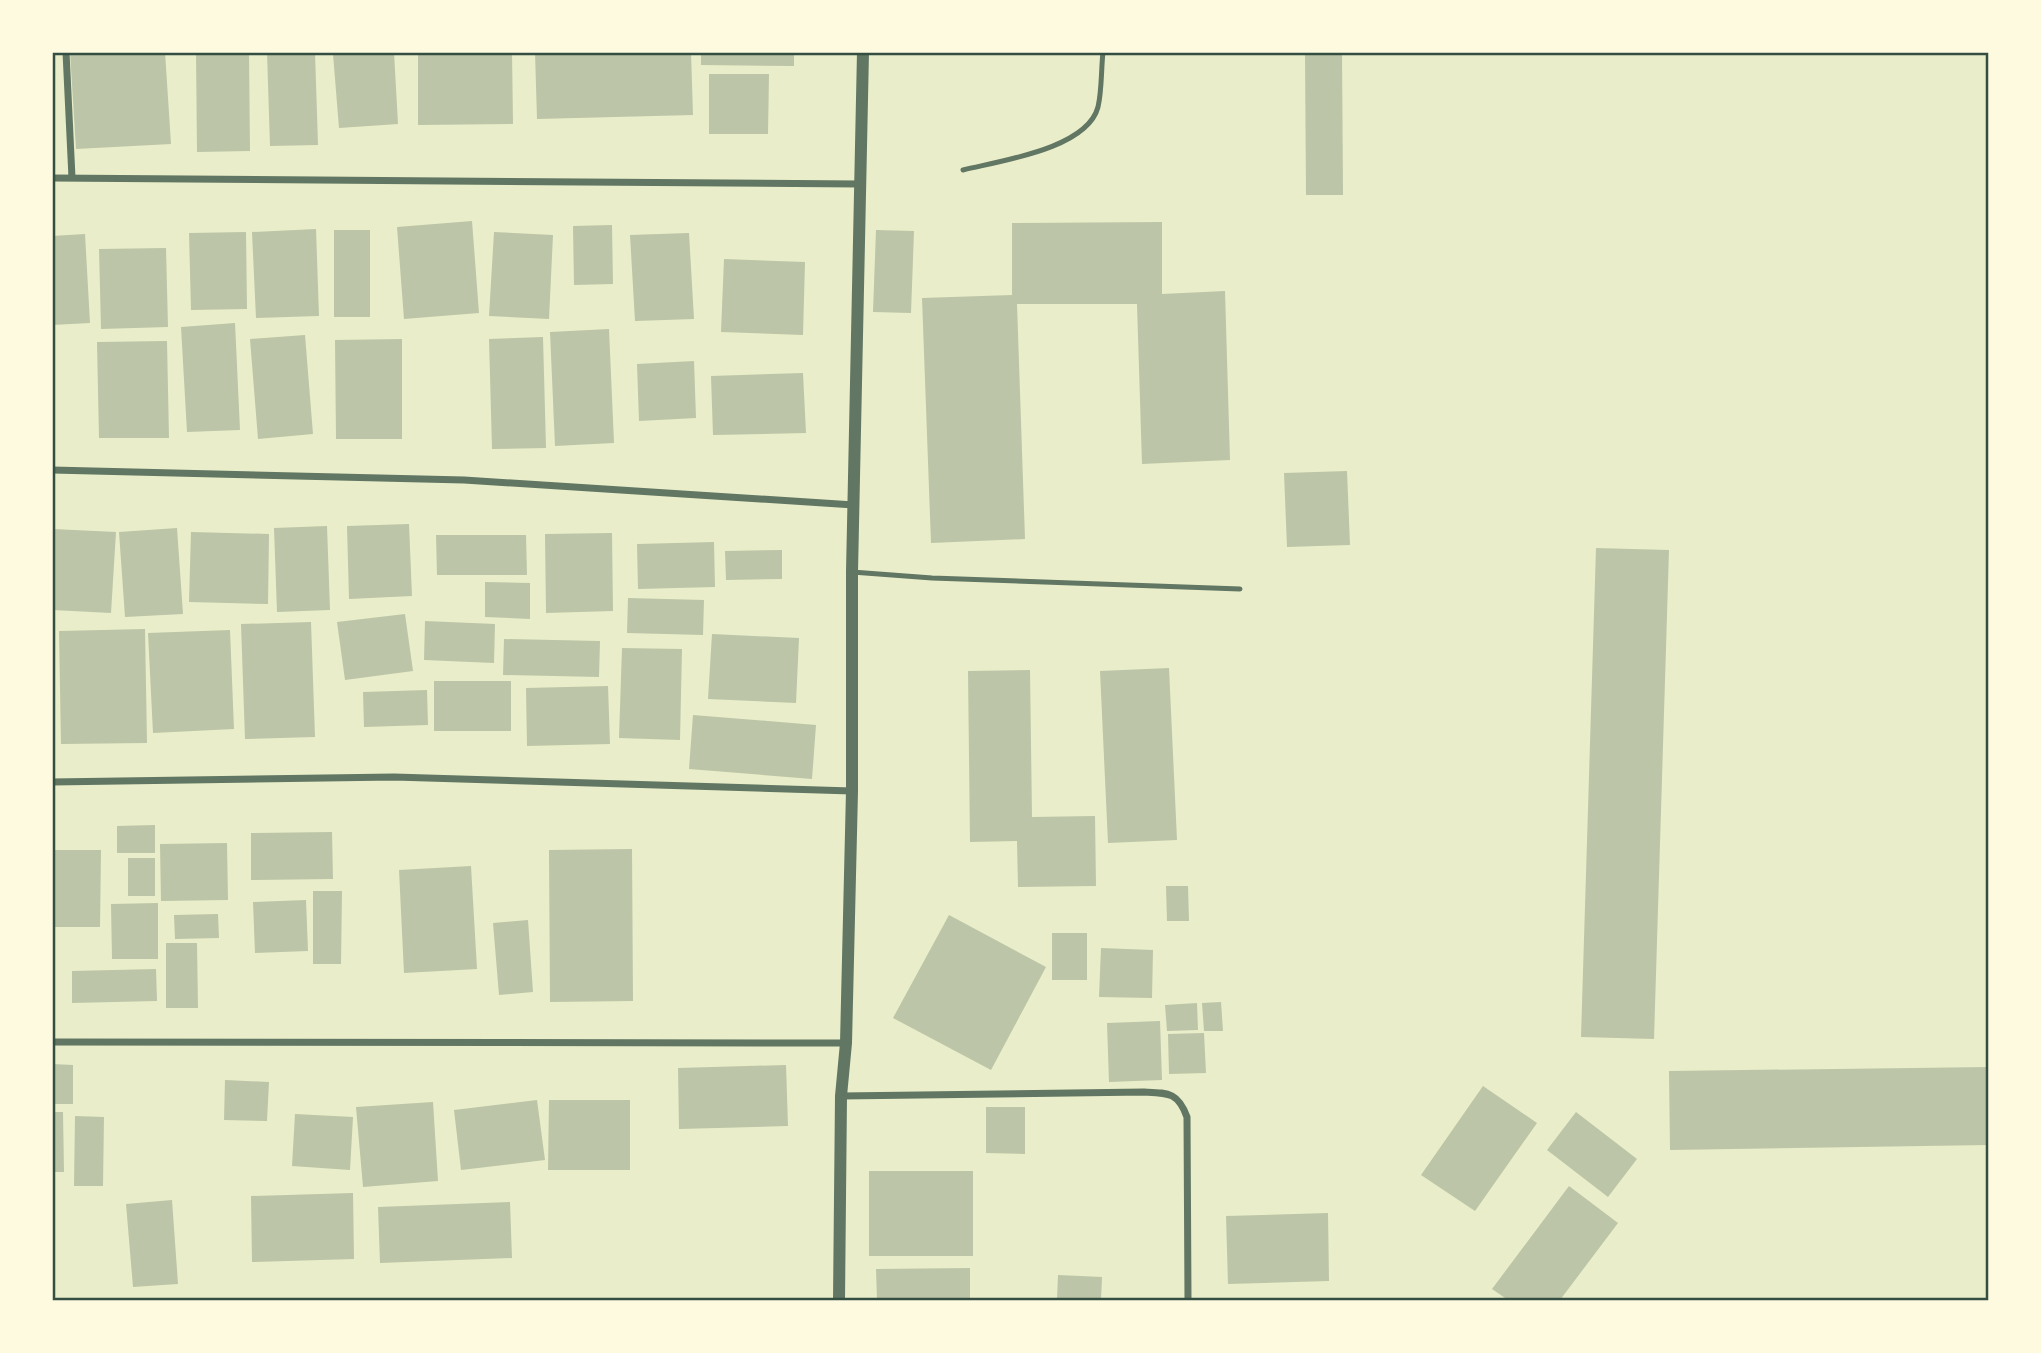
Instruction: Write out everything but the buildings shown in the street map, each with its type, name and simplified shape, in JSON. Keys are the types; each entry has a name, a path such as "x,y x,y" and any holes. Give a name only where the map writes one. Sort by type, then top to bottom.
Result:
{"street":[{"path":"66,52 72,177"},
{"path":"839,1300 841,1096 846,1043 852,791 852,572 863,52"},
{"path":"52,178 860,184"},
{"path":"52,470 464,480 854,505"},
{"path":"52,782 394,777 852,791"},
{"path":"52,1042 846,1043"},
{"path":"841,1096 1144,1092 1168,1093 1177,1098 1186,1117 1188,1300"}],"lane":[{"path":"963,170 1035,152 1078,135 1091,121 1098,108 1103,52"},
{"path":"852,572 932,578 1240,589"}]}
